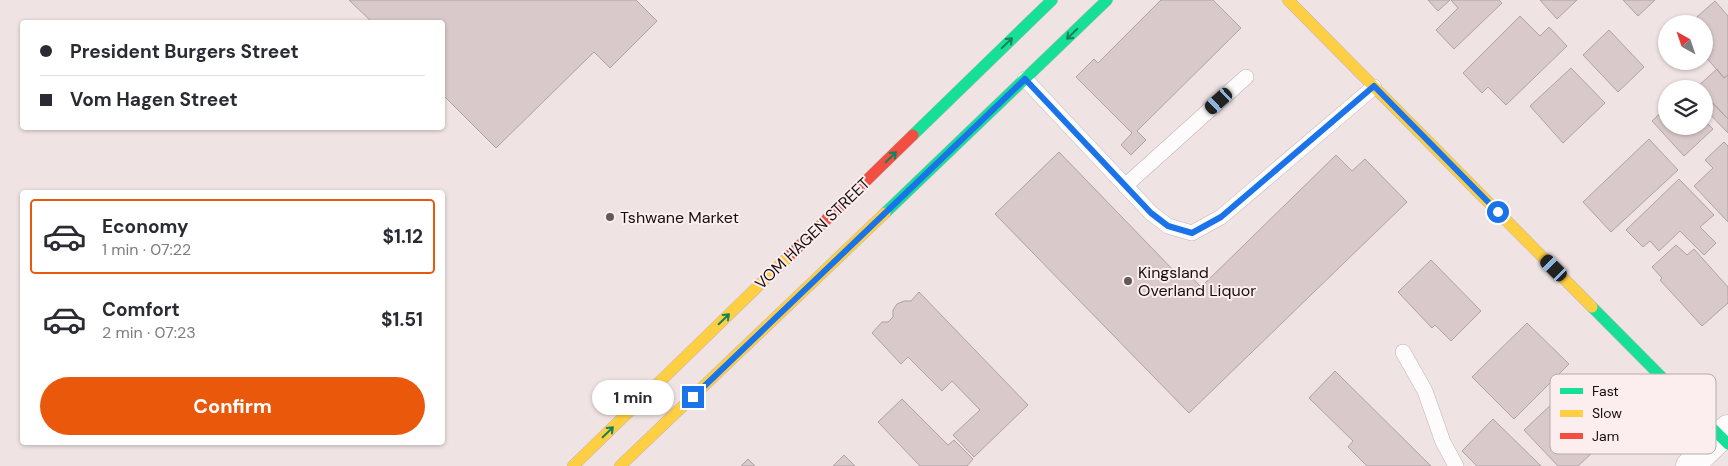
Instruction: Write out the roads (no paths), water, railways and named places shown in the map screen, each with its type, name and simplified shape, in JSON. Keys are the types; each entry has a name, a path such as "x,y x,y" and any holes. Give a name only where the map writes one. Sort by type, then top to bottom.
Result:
{"main road":[{"name":"VOM HAGEN STREET","path":"573,466 1052,0"},
{"path":"620,466 1107,0"},
{"path":"1288,0 1664,374"},
{"path":"1716,426 1726,436"}],"street":[{"path":"1716,444 1726,436"},
{"path":"1690,466 1704,454"}],"lane":[{"path":"1125,186 1246,77"},
{"path":"1025,79 1151,213 1168,226 1192,233 1221,217 1374,86"},
{"path":"1403,352 1425,392 1443,442 1456,466"}],"place":[{"name":"Tshwane Market","path":"610,217"},
{"name":"Kingsland Overland Liquor","path":"1128,281"}]}
